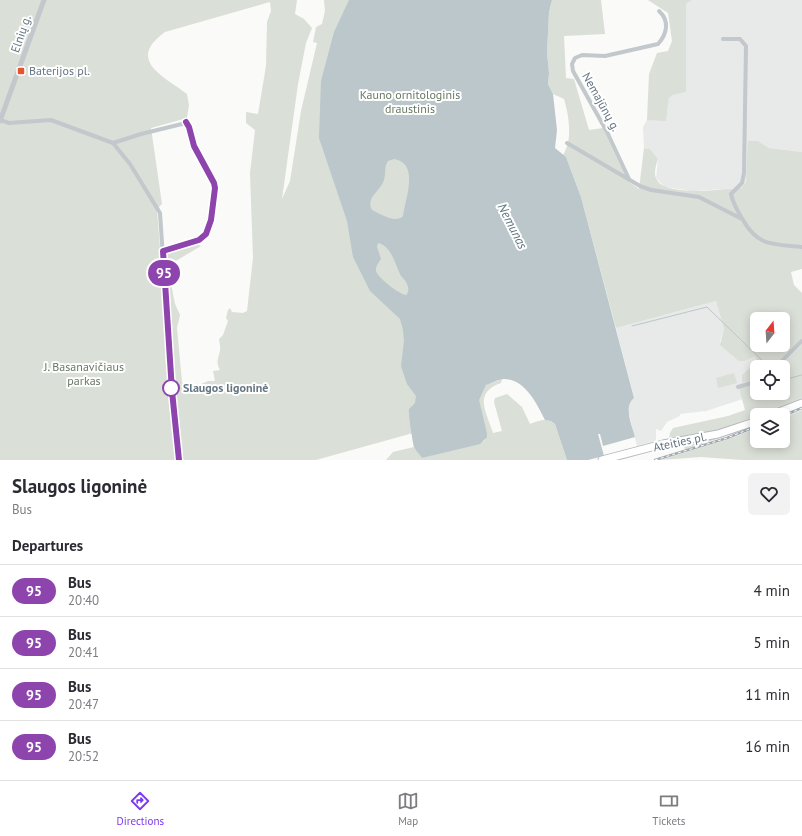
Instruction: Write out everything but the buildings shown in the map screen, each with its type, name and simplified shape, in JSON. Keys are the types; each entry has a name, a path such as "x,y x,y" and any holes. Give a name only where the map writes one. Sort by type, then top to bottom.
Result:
{"main road":[{"path":"788,408 802,402"},
{"name":"Ateities pl.","path":"602,460 681,441 718,434 750,423"}],"street":[{"name":"Elnių g.","path":"0,121 44,0"},
{"name":"Nemajūnų g.","path":"629,179 607,132 573,71 572,64 575,58 582,55 605,56 658,44 666,34 664,15 659,11"},
{"path":"722,39 740,39 746,46 744,173 742,184 731,194 733,204 753,235 762,242 802,247"},
{"path":"0,121 9,123 51,120 113,143 158,208 161,218 172,391 179,460"},
{"path":"113,143 186,122 189,127 194,146 214,183 215,188 211,220 206,234 199,240 163,251"},
{"path":"567,143 651,190 704,199 742,219"},
{"path":"783,360 802,342"},
{"path":"738,387 750,383"}],"shaded area":[{"path":"692,0 802,0 802,152 769,148 758,141 746,182 741,188 692,191 665,187 656,178 658,159 650,149 644,148 643,127 647,120 666,120 669,98 673,95 686,92 686,4"},
{"path":"716,301 724,329 720,342 755,355 757,360 750,360 750,368 742,375 742,383 739,388 743,399 706,411 680,414 680,416 667,422 661,431 656,429 656,441 637,446 628,411 630,403 634,397 616,328"}],"green space":[{"path":"0,0 297,0 295,14 304,19 312,28 306,43 298,84 282,199 290,181 301,111 317,43 313,42 316,27 322,24 325,11 324,0 548,0 412,429 413,433 316,460 181,460 177,409 174,405 164,253 197,244 201,246 169,265 168,268 175,304 180,315 177,328 182,382 187,390 208,381 215,381 213,371 220,370 218,362 220,349 219,339 223,335 228,321 226,318 228,310 230,308 232,312 243,313 247,311 253,258 250,173 255,130 246,123 246,112 258,114 266,66 267,22 271,11 270,2 165,32 154,42 149,51 148,59 152,67 168,81 187,94 189,105 187,118 151,128 162,204 157,209 176,460 0,460"},
{"path":"552,0 601,0 605,34 564,36 566,78 574,79 589,130 603,128 628,181 639,189 644,148 650,149 658,159 655,175 657,180 663,185 672,189 696,191 741,188 746,182 748,141 758,141 769,148 802,152 802,269 791,272 794,285 802,293 802,339 790,351 790,312 750,312 750,352 789,352 780,360 757,360 755,356 744,361 739,361 720,345 724,329 716,301 616,328 581,197 566,157 563,155 568,142 569,120 564,99 553,94 548,84 549,73 547,53 549,12"},
{"path":"648,0 692,0 686,4 686,92 673,95 669,98 666,121 647,120 649,74 657,53 668,51 672,41 668,13"},
{"path":"802,344 802,398 776,408 750,408 750,418 725,428 669,440 670,433 673,428 728,416 745,410 739,388 750,385 750,400 790,400 790,360 786,360"},
{"path":"750,368 750,381 742,383 742,375"},
{"path":"734,373 737,383 718,388 716,378"},
{"path":"502,379 501,383 492,387 484,397 485,410 493,433 502,431 494,402 495,398 507,394 522,407 530,424 546,420 555,424 567,460 386,460 393,452 414,447 422,458 484,441 487,433 478,400 486,385"},
{"path":"802,410 802,460 743,460 701,457 660,460 726,440 750,431 750,448 790,448 790,415"},
{"path":"750,425 750,427 685,450 683,444 712,438"}],"water":[{"name":"Nemunas","path":"349,0 552,0 549,12 547,53 549,73 548,84 553,94 557,130 555,148 566,157 581,197 634,398 629,406 629,416 635,437 603,446 600,434 598,434 604,456 588,460 567,460 555,424 551,421 545,420 534,400 524,388 518,383 504,379 486,385 479,400 487,433 487,437 480,444 422,458 413,445 409,409 415,403 416,396 407,384 401,366 404,341 400,319 370,291 353,257 347,221 319,138 321,81 334,32","holes":["394,159 402,162 407,167 409,175 408,192 403,216 396,219 388,218 372,210 370,205 370,201 384,180 388,161","378,243 383,245 390,252 401,276 408,285 406,295 394,289 377,274 376,268 381,259 377,247"]}],"waterway":[{"path":"632,326 707,307 762,360"},
{"path":"790,378 802,375"}],"railway":[{"path":"790,413 802,408"},
{"path":"655,460 727,438 750,429"}],"bus line":[{"name":"95","path":"179,460 172,391 163,251 199,240 206,234 211,220 215,188 214,183 194,146 189,127 186,122"}],"place":[{"name":"Baterijos pl.","path":"21,71"},
{"name":"Slaugos ligoninė","path":"171,388"}],"park label":[{"name":"Kauno ornitologinis draustinis","path":"410,102"},
{"name":"J. Basanavičiaus parkas","path":"84,374"}]}
